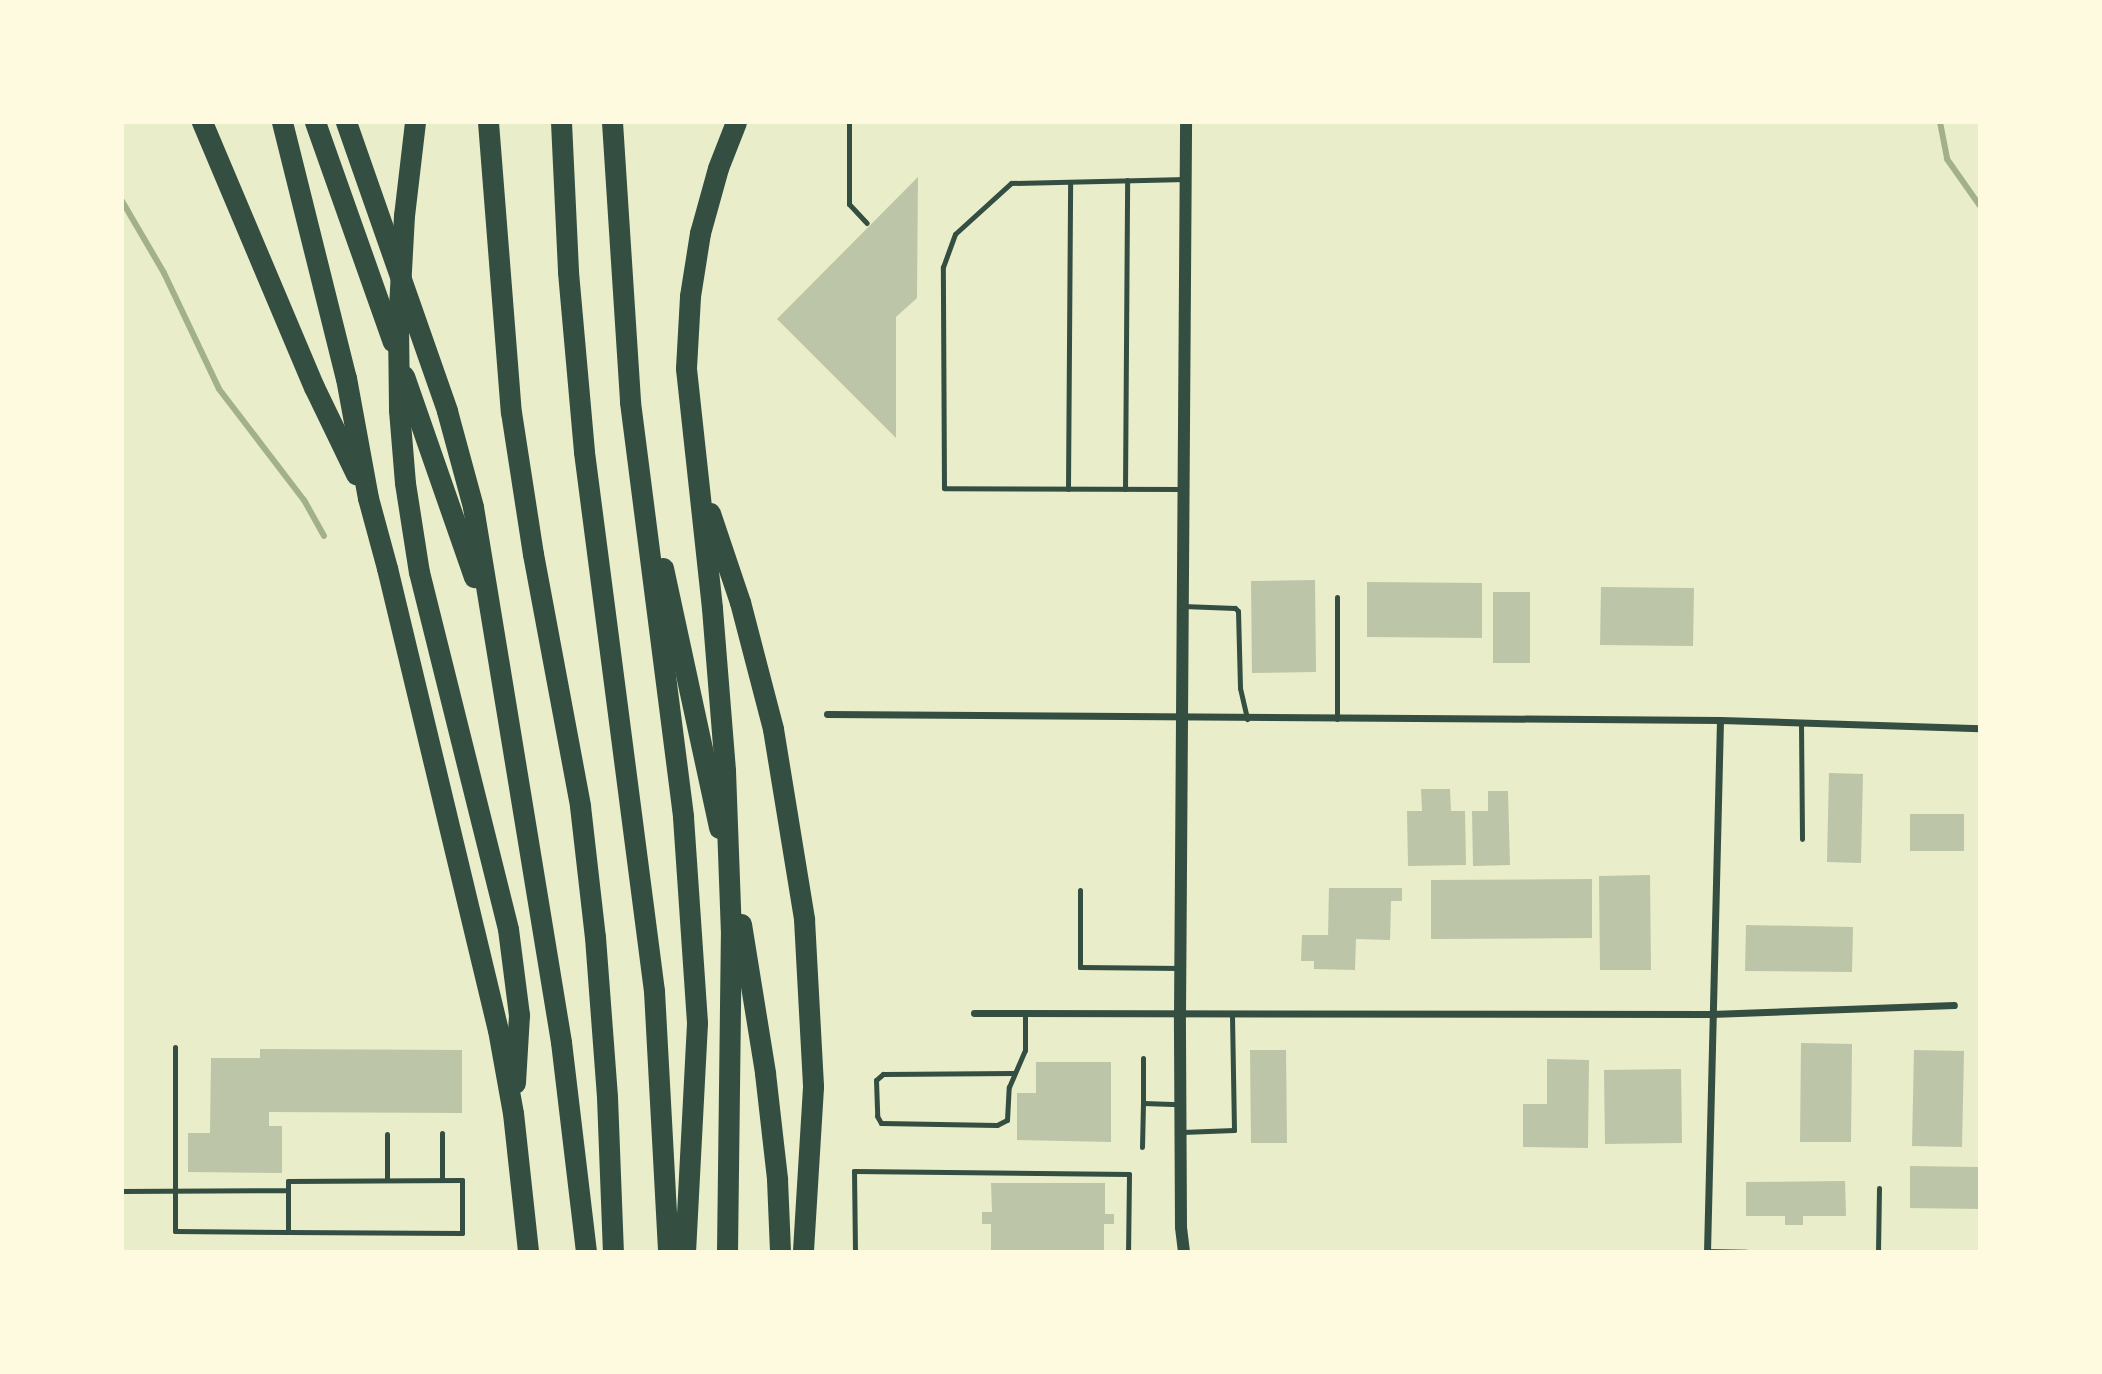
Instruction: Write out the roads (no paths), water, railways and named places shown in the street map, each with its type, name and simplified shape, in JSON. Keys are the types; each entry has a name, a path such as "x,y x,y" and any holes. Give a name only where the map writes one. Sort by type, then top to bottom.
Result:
{"highway":[{"path":"202,122 314,387 368,498"},
{"path":"282,122 346,378 368,498 479,947 513,1113 528,1251"},
{"path":"315,122 492,632"},
{"path":"346,122 447,411 473,507 561,1042 586,1251"},
{"path":"415,122 404,215 398,325 399,410 405,483 419,572 508,929 519,1016 513,1113"},
{"path":"488,122 511,412 533,554 580,806 595,937 607,1097 613,1251"},
{"path":"561,122 568,272 581,426 654,991 668,1251"},
{"path":"612,122 623,320 681,805 698,1024 685,1251"},
{"path":"727,1251 731,934 725,770 686,368 690,296 700,233 718,169 736,122"},
{"path":"638,462 678,628 709,788 733,883 753,989 777,1179 780,1251"},
{"path":"696,471 740,602 773,729 804,919 813,1087 803,1251"}],"street":[{"path":"1184,1251 1180,1014 1186,122"},
{"path":"827,714 1183,719 1720,720 1979,728"},
{"path":"1707,1251 1720,720"},
{"path":"974,1013 1711,1014 1954,1006"}],"lane":[{"path":"849,122 849,204 867,223"},
{"path":"1184,489 944,488 943,267 956,234 1011,183 1186,179"},
{"path":"1125,489 1127,180"},
{"path":"1069,489 1070,182"},
{"path":"1337,597 1337,719"},
{"path":"1183,606 1235,608 1238,611 1240,688 1247,719"},
{"path":"1801,723 1802,839"},
{"path":"1080,890 1080,967 1181,968"},
{"path":"1014,1073 883,1074 876,1080 877,1116 881,1124 997,1125 1007,1120 1014,1073 1025,1050 1025,1013"},
{"path":"1180,1132 1234,1130 1232,1014"},
{"path":"175,1047 175,1231 288,1232 461,1233 462,1180 288,1181 288,1232"},
{"path":"1142,1147 1143,1058"},
{"path":"1143,1103 1180,1104"},
{"path":"442,1133 442,1180"},
{"path":"387,1134 387,1180"},
{"path":"855,1251 854,1171 1129,1174 1128,1251"},
{"path":"1878,1251 1879,1188"},
{"path":"122,1191 288,1190"},
{"path":"1707,1251 1746,1251"}],"waterway":[{"path":"1940,122 1947,159 1980,206"},
{"path":"122,201 164,273 219,389 304,500 324,536"}]}
